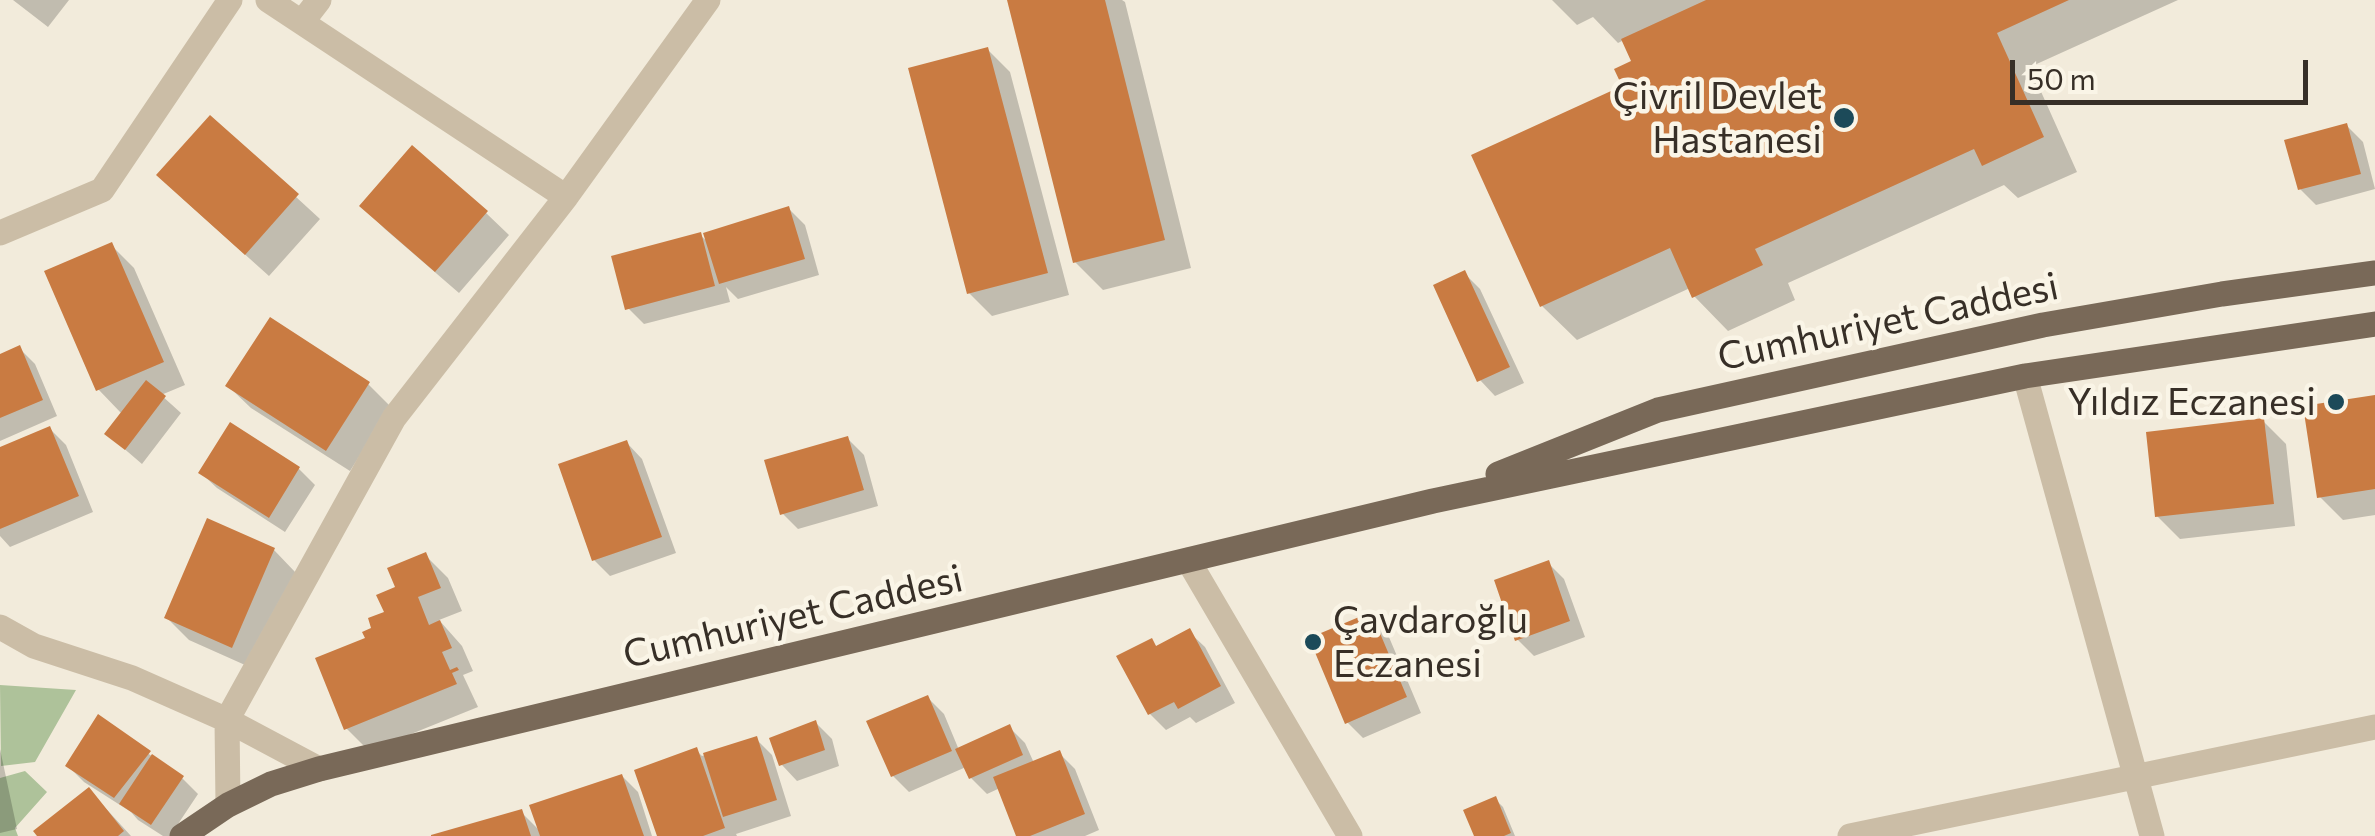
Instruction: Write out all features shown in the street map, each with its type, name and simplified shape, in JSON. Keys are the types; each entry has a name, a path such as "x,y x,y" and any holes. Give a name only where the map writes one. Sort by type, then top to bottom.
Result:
{"main road":[{"name":"Cumhuriyet Caddesi","path":"1433,500 1658,410 2043,325 2375,273"},
{"name":"Cumhuriyet Caddesi","path":"182,836 228,805 271,784 319,769 1433,500 2024,376 2375,324"}],"street":[{"path":"0,233 102,190 230,0"},
{"path":"268,0 566,198"},
{"path":"302,22 319,0"},
{"path":"228,805 226,720 394,418 566,198 708,0"},
{"path":"2024,376 2152,836"},
{"path":"1188,560 1350,836"},
{"path":"0,627 34,646 132,678 226,720 319,769"},
{"path":"1850,836 2375,726"}],"green space":[{"path":"0,685 76,690 35,762 1,766"},
{"path":"25,771 47,792 15,828 18,836 0,836 0,778"}],"building":[{"path":"1007,0 1105,0 1165,240 1073,263"},
{"path":"1706,0 2069,0 1997,33 2044,137 1982,166 1974,149 1755,249 1763,265 1692,298 1670,248 1540,307 1471,155 1622,86 1614,69 1631,61 1621,39"},
{"path":"988,47 1048,273 967,294 908,68"},
{"path":"210,115 299,194 245,255 156,175"},
{"path":"2347,123 2361,174 2298,190 2284,140"},
{"path":"412,145 488,211 435,272 359,206"},
{"path":"789,206 805,259 719,284 703,233"},
{"path":"701,232 715,286 625,310 611,256"},
{"path":"112,242 164,362 96,391 44,271"},
{"path":"1465,270 1510,367 1477,382 1433,285"},
{"path":"270,317 370,382 326,451 225,386"},
{"path":"20,345 43,400 0,418 0,354"},
{"path":"146,380 166,396 125,450 104,434"},
{"path":"2375,395 2375,489 2317,498 2303,406"},
{"path":"2264,418 2274,504 2155,517 2146,432"},
{"path":"230,422 300,467 269,518 198,473"},
{"path":"50,426 79,496 0,529 0,447"},
{"path":"848,436 864,490 780,515 764,460"},
{"path":"627,440 662,537 592,561 558,464"},
{"path":"207,518 275,548 232,648 164,618"},
{"path":"426,552 441,588 418,597 429,625 440,620 452,648 442,652 450,670 459,670 452,673 457,684 344,730 315,658 365,638 362,632 371,628 368,618 384,612 376,595 395,587 387,568"},
{"path":"1549,560 1570,621 1515,641 1494,580"},
{"path":"1371,612 1407,697 1345,724 1309,638"},
{"path":"1190,628 1221,686 1178,709 1174,702 1148,715 1116,656 1152,638 1156,646"},
{"path":"928,695 952,751 891,777 866,721"},
{"path":"98,714 151,751 114,798 65,766"},
{"path":"816,720 825,750 779,766 769,738"},
{"path":"1010,724 1023,755 969,779 955,749"},
{"path":"757,736 777,800 723,817 703,753"},
{"path":"697,747 725,828 703,836 657,836 634,770"},
{"path":"1060,750 1085,814 1030,836 1016,836 993,777"},
{"path":"152,754 184,776 151,825 119,804"},
{"path":"622,774 644,836 540,836 529,805"},
{"path":"89,787 124,831 118,836 37,836 33,831"},
{"path":"1496,796 1511,833 1474,836 1463,810"},
{"path":"522,809 531,836 431,836 431,835"}],"place":[{"name":"Çivril Devlet Hastanesi","path":"1844,118"},
{"name":"Yıldız Eczanesi","path":"2336,402"},
{"name":"Çavdaroğlu Eczanesi","path":"1313,642"}]}
